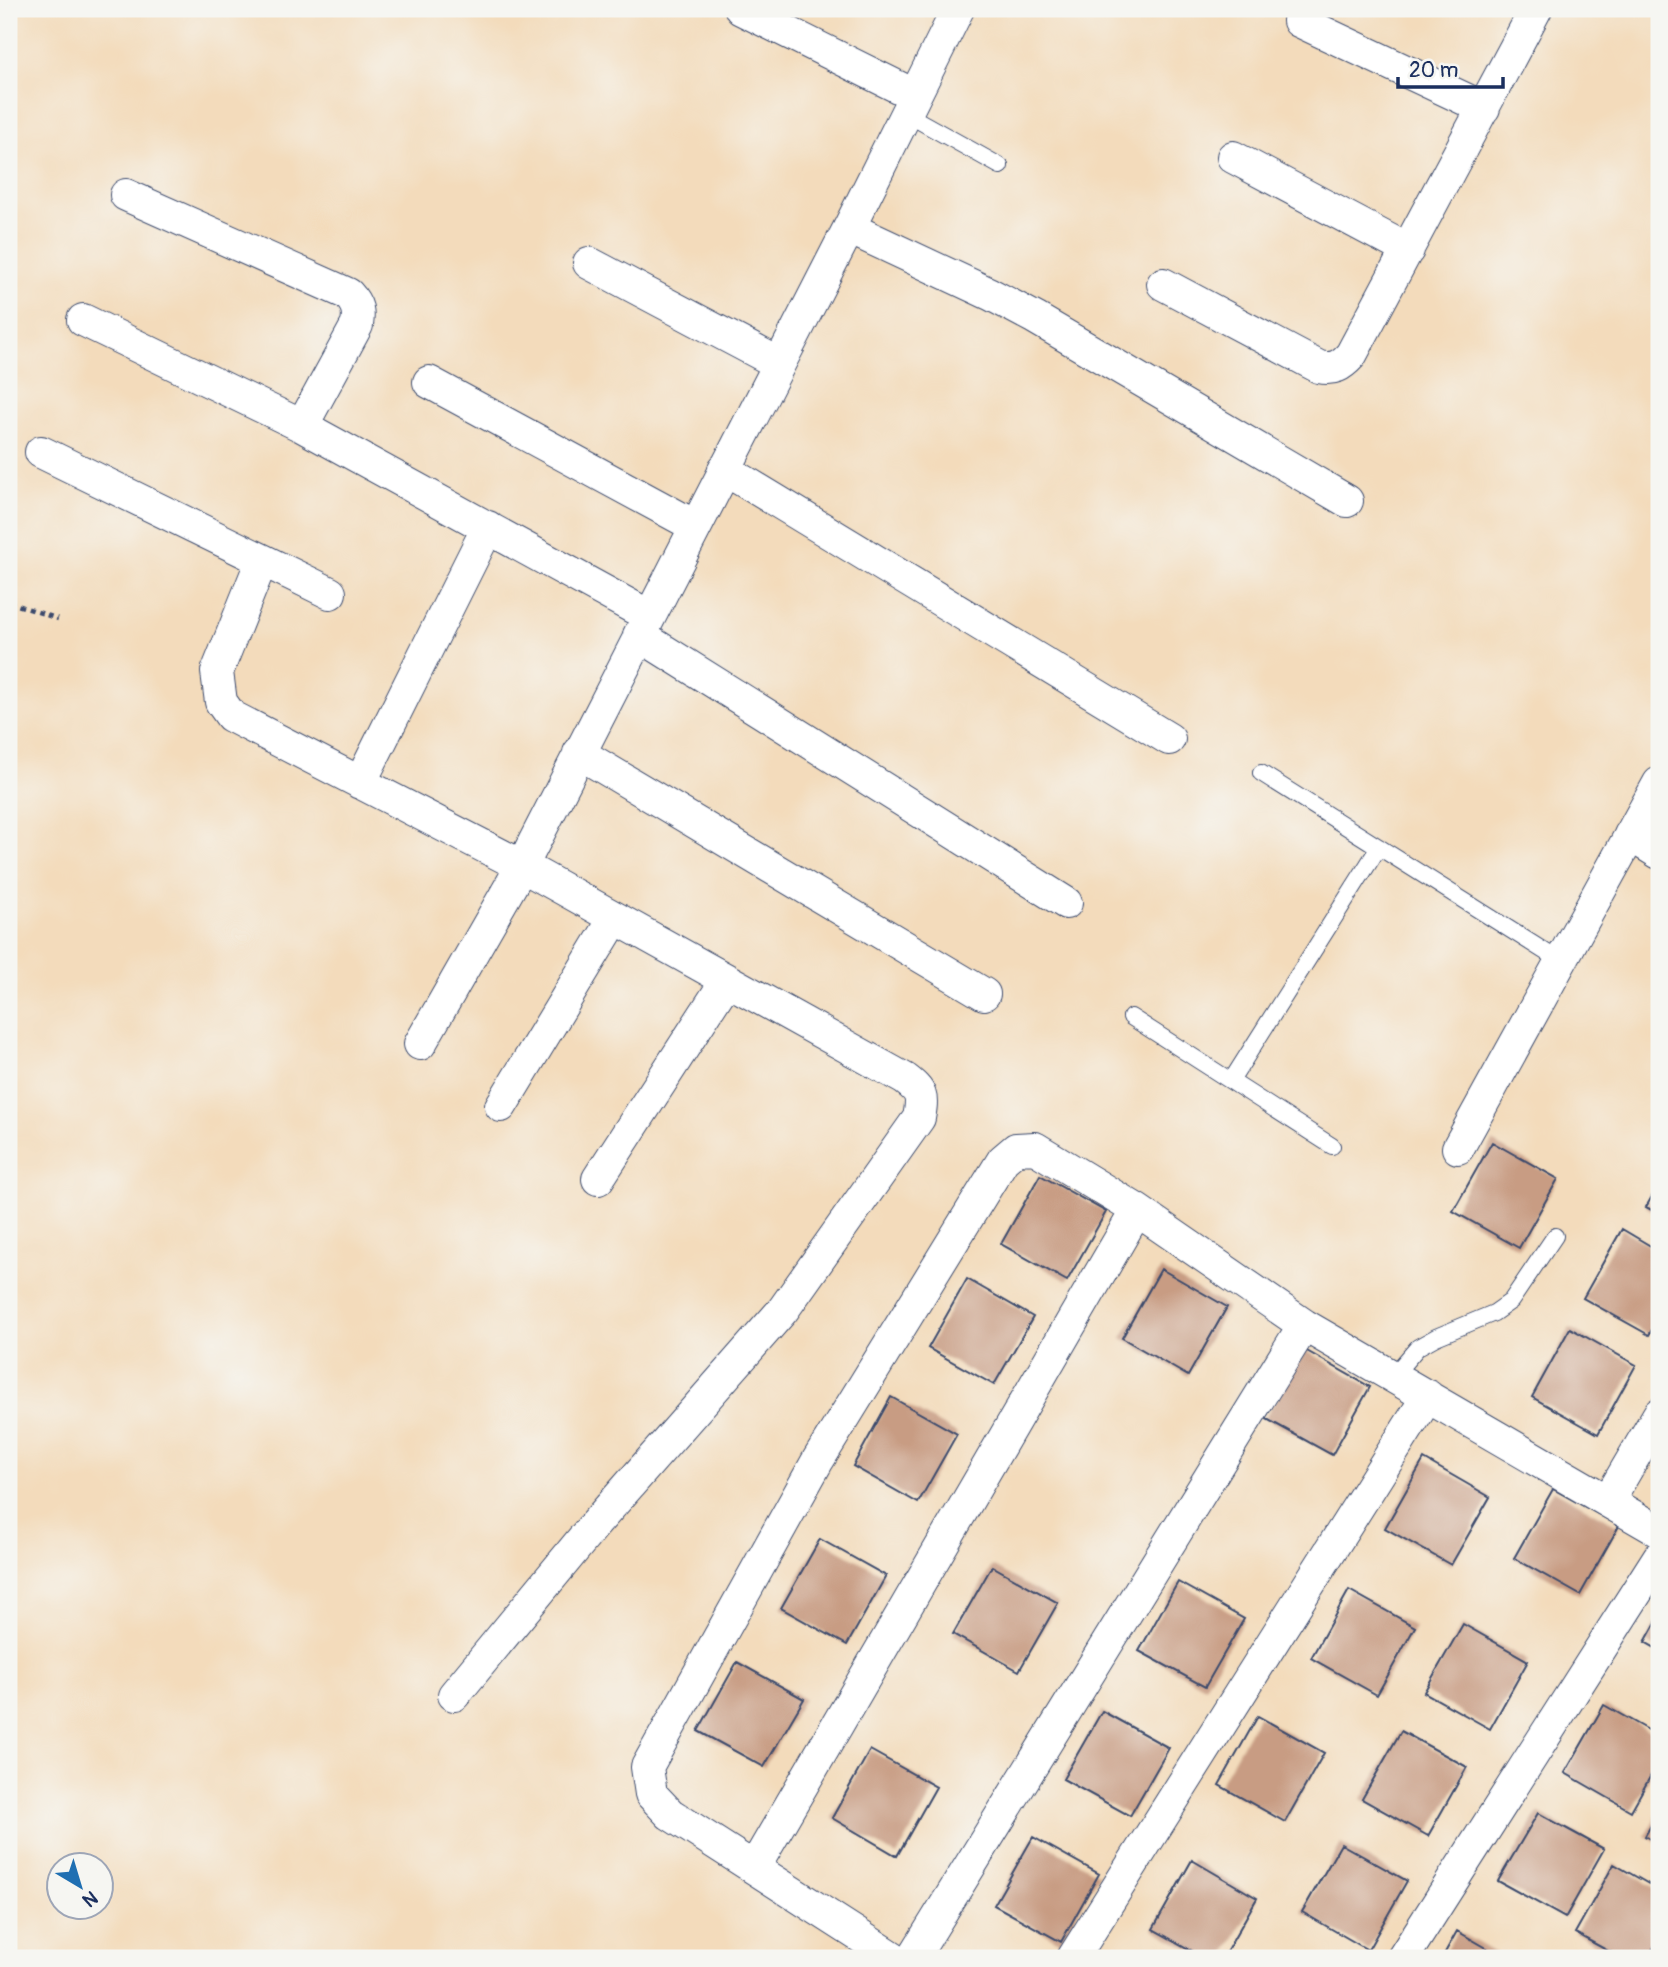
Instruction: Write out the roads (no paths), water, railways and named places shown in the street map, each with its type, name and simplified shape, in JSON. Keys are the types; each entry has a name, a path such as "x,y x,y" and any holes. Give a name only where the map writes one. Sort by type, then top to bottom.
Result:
{"street":[{"path":"741,9 909,104"},
{"path":"420,1044 522,866 849,228 958,9"},
{"path":"1163,284 1319,367 1331,369 1342,365 1351,355 1536,9"},
{"path":"1299,21 1484,108"},
{"path":"1233,157 1408,250"},
{"path":"126,195 348,294 356,303 359,314 357,326 302,426"},
{"path":"849,228 1035,318 1347,500"},
{"path":"589,263 778,363"},
{"path":"83,320 302,426 488,527 1066,903"},
{"path":"429,382 695,526"},
{"path":"41,452 330,593"},
{"path":"724,469 1169,739"},
{"path":"360,783 488,527"},
{"path":"262,560 217,672 221,702 231,716 522,866 905,1079 919,1090 922,1102 919,1118 783,1310 595,1524 454,1695"},
{"path":"579,753 984,994"},
{"path":"1458,1148 1659,783"},
{"path":"1630,835 1659,853"},
{"path":"501,1106 615,918"},
{"path":"598,1179 727,980"},
{"path":"894,1958 670,1814 652,1794 647,1768 818,1460 1003,1160 1016,1149 1035,1148 1137,1210 1304,1325 1659,1531"},
{"path":"754,1868 1137,1210"},
{"path":"913,1958 1304,1325"},
{"path":"1073,1958 1427,1396"},
{"path":"1608,1501 1659,1414"},
{"path":"1403,1958 1659,1557"}],"lane":[{"path":"909,104 1000,166"},
{"path":"1261,773 1560,961"},
{"path":"1231,1081 1379,847"},
{"path":"1131,1017 1332,1146"},
{"path":"1393,1376 1418,1347 1494,1313 1511,1301 1555,1236"}]}
